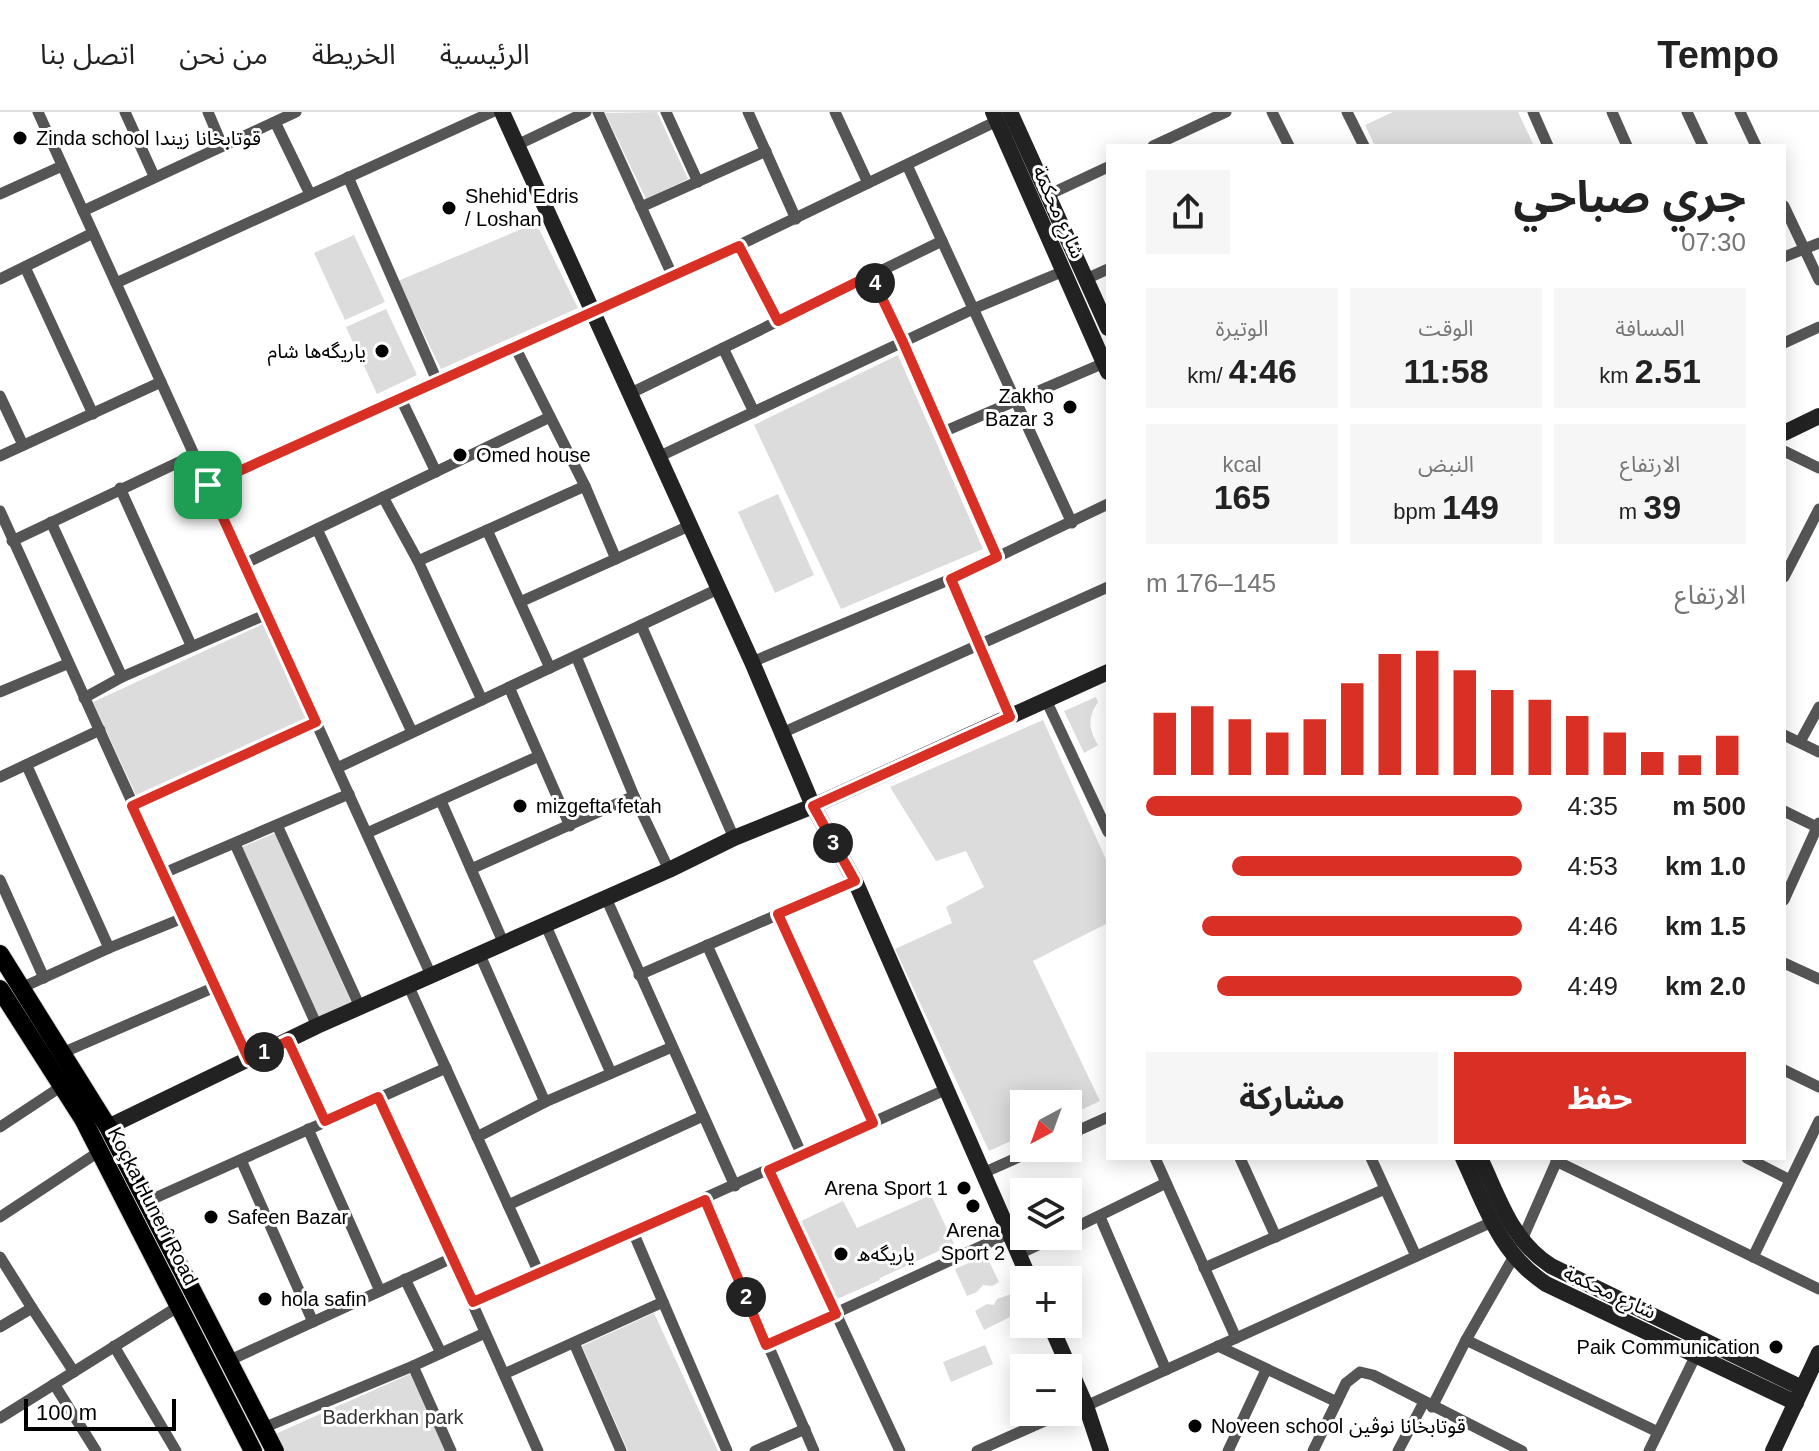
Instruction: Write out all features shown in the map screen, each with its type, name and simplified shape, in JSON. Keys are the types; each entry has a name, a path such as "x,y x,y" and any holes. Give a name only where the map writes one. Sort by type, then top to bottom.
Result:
{"main road":[{"path":"0,954 108,1127 275,1451"},
{"name":"Koçka Hunerî Road","path":"0,989 100,1151 253,1451"}],"street":[{"path":"38,112 431,975"},
{"path":"125,112 154,176"},
{"path":"208,112 222,145"},
{"path":"83,211 296,112"},
{"path":"116,283 492,112"},
{"path":"502,112 752,662 813,806 855,881 1010,1233 766,1345"},
{"path":"517,145 586,112"},
{"path":"598,112 673,277"},
{"path":"666,112 698,182"},
{"path":"748,112 796,219"},
{"path":"835,112 868,183"},
{"path":"1157,144 1226,112"},
{"path":"1272,112 1288,144"},
{"path":"1348,112 1363,144"},
{"path":"1612,112 1626,144"},
{"path":"1687,112 1702,144"},
{"path":"1740,112 1755,144"},
{"path":"1535,113 1547,144"},
{"path":"208,485 673,277 907,165 1000,115"},
{"name":"شارع محكمة","path":"1000,115 1048,195 1106,324"},
{"name":"شارع محكمة","path":"1000,115 1106,367"},
{"path":"275,122 310,194"},
{"path":"641,207 766,151"},
{"path":"907,165 1072,523"},
{"path":"0,194 62,166"},
{"path":"1048,195 1106,168"},
{"path":"348,177 438,383"},
{"path":"1786,210 1819,280"},
{"path":"0,279 93,233"},
{"path":"629,394 942,241"},
{"path":"1786,256 1819,243"},
{"path":"739,246 778,321"},
{"path":"25,267 93,414"},
{"path":"1086,279 1106,270"},
{"path":"658,457 973,309 1064,271"},
{"path":"871,275 997,557"},
{"path":"1786,342 1819,327"},
{"path":"515,347 585,486 616,559"},
{"path":"723,348 754,412"},
{"path":"943,432 1015,399 1106,367"},
{"path":"0,456 161,382"},
{"path":"0,396 23,445"},
{"path":"401,399 436,472"},
{"path":"1786,432 1819,416"},
{"path":"244,564 550,417"},
{"path":"1786,452 1819,468"},
{"path":"12,541 194,455"},
{"path":"418,561 585,486"},
{"path":"120,488 191,645"},
{"path":"383,497 418,561 482,700"},
{"path":"752,662 951,579 1106,505"},
{"path":"1786,573 1819,509"},
{"path":"0,511 249,1060"},
{"path":"51,522 122,677"},
{"path":"520,602 689,526"},
{"path":"317,529 412,732"},
{"path":"487,530 550,668"},
{"path":"951,579 1010,717"},
{"path":"782,733 1106,588"},
{"path":"337,768 718,589"},
{"path":"84,698 191,645 267,614"},
{"path":"641,625 734,838"},
{"path":"576,656 634,796 669,870"},
{"path":"0,692 67,664"},
{"path":"108,1127 317,1026 1106,673"},
{"path":"509,687 570,826"},
{"path":"1046,700 1106,828"},
{"path":"1800,742 1819,707"},
{"path":"132,806 316,722"},
{"path":"0,777 100,730"},
{"path":"1786,736 1819,752"},
{"path":"367,833 539,756"},
{"path":"27,766 109,948"},
{"path":"164,873 349,794"},
{"path":"471,869 634,796"},
{"path":"441,801 504,944"},
{"path":"1786,812 1818,826 1786,896"},
{"path":"277,825 360,1007"},
{"path":"235,844 317,1026"},
{"path":"0,880 44,978"},
{"path":"639,975 855,881"},
{"path":"606,898 735,1186"},
{"path":"778,914 873,1123"},
{"path":"21,988 183,918"},
{"path":"546,926 611,1073"},
{"path":"707,945 802,1155"},
{"path":"480,955 545,1102"},
{"path":"1786,964 1819,979"},
{"path":"62,1053 215,987"},
{"path":"409,987 539,1273"},
{"path":"288,1041 325,1121"},
{"path":"477,1137 545,1102 672,1047"},
{"path":"146,1202 446,1068"},
{"path":"1786,1071 1819,1087"},
{"path":"0,1127 62,1086"},
{"path":"473,1302 947,1089"},
{"path":"378,1097 538,1451"},
{"path":"508,1205 703,1116"},
{"path":"1082,1129 1106,1118"},
{"path":"1753,1257 1819,1121"},
{"path":"308,1129 380,1291"},
{"path":"0,1217 100,1151"},
{"path":"241,1160 313,1322"},
{"path":"1156,1160 1236,1338"},
{"path":"1241,1160 1276,1237"},
{"path":"1372,1160 1416,1256"},
{"name":"شارع محكمة","path":"1464,1160 1492,1222 1513,1258 1546,1284 1696,1355 1799,1395"},
{"name":"شارع محكمة","path":"1481,1160 1521,1242 1535,1256 1799,1395"},
{"path":"1521,1242 1557,1160"},
{"path":"1559,1160 1819,1289"},
{"path":"1751,1160 1790,1180"},
{"path":"983,1173 1010,1161"},
{"path":"769,1170 900,1451"},
{"path":"1082,1225 1166,1183"},
{"path":"1204,1268 1385,1189"},
{"path":"705,1200 814,1451"},
{"path":"1100,1217 1166,1370"},
{"path":"1082,1406 1492,1222"},
{"path":"633,1232 727,1451"},
{"path":"1017,1250 1024,1266"},
{"path":"1019,1254 1027,1250"},
{"path":"0,1257 74,1372"},
{"path":"228,1361 452,1258"},
{"path":"1398,1451 1513,1258"},
{"path":"405,1279 441,1353"},
{"path":"504,1374 663,1302"},
{"path":"0,1418 179,1306"},
{"path":"0,1327 32,1308"},
{"path":"263,1428 485,1333"},
{"path":"1056,1338 1101,1451"},
{"path":"1466,1340 1658,1432"},
{"path":"574,1343 621,1451"},
{"path":"114,1346 176,1451"},
{"path":"1218,1346 1337,1402"},
{"path":"1773,1451 1819,1353"},
{"path":"1649,1451 1696,1355"},
{"path":"413,1366 451,1451"},
{"path":"1228,1451 1266,1370"},
{"path":"1313,1451 1346,1383 1360,1372 1373,1375 1522,1451"},
{"path":"54,1384 95,1451"},
{"path":"977,1451 1033,1426"},
{"path":"755,1451 805,1429"}],"green space":[{"path":"657,112 688,179 646,199 605,113"},
{"path":"1393,112 1518,112 1533,144 1374,144 1365,125"},
{"path":"536,223 578,308 441,369 398,281"},
{"path":"354,235 385,302 345,320 314,253"},
{"name":"ياريگه‌ها شام","path":"386,309 417,375 377,394 346,327"},
{"path":"898,355 983,549 841,609 754,425"},
{"path":"778,494 814,575 775,593 738,512"},
{"path":"263,624 306,718 136,795 93,702"},
{"path":"1096,697 1098,702 1090,724 1098,745 1084,753 1064,711"},
{"path":"1043,720 1106,860 1106,924 1033,961 1100,1101 1082,1109 1082,1090 1010,1090 1010,1141 989,1151 895,949 952,923 946,907 984,887 966,851 936,861 890,787"},
{"path":"275,833 352,1004 319,1019 242,847"},
{"path":"931,1195 954,1244 879,1276 880,1280 835,1300 799,1222 843,1201 857,1228"},
{"path":"986,1255 999,1282 992,1286 983,1285 967,1296 955,1269"},
{"path":"1010,1294 1010,1317 984,1330 975,1311 987,1304 994,1305 997,1299"},
{"path":"654,1313 718,1451 628,1451 582,1346"},
{"path":"985,1345 993,1364 951,1382 943,1362"},
{"name":"Baderkhan park","path":"410,1374 446,1451 282,1451 273,1435"}],"place":[{"name":"Zinda school قوتابخانا زیندا","path":"20,138"},
{"name":"Shehid Edris / Loshan","path":"449,208"},
{"name":"ياريگه‌ها شام","path":"382,351"},
{"name":"Zakho Bazar 3","path":"1070,407"},
{"name":"Omed house","path":"460,455"},
{"name":"mizgefta fetah","path":"520,806"},
{"name":"Arena Sport 1","path":"964,1188"},
{"name":"Arena Sport 2","path":"973,1206"},
{"name":"Safeen Bazar","path":"211,1217"},
{"name":"یاریگه‌ه","path":"841,1254"},
{"name":"hola safin","path":"265,1299"},
{"name":"Paik Communication","path":"1776,1347"},
{"name":"Noveen school قوتابخانا نوڤين","path":"1195,1426"}],"route":[{"path":"739,246 778,321 871,275 997,557 951,579 1010,717 813,806 855,881 778,914 873,1123 769,1170 836,1314 766,1345 705,1200 473,1302 378,1097 325,1121 288,1041 249,1060 132,806 316,722 208,485 739,246"}]}
